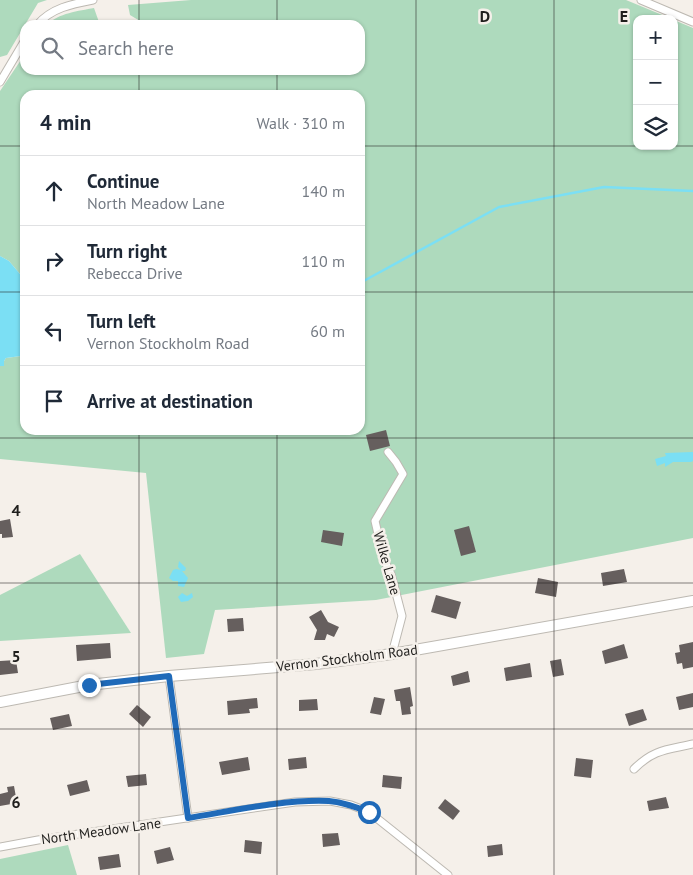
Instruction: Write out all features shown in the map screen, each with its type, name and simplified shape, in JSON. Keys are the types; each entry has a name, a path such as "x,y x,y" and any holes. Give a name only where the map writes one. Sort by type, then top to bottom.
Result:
{"main road":[{"name":"Vernon Stockholm Road","path":"0,702 89,685 169,676 316,664 392,654 693,601"}],"street":[{"path":"41,20 68,5 93,0"},
{"path":"641,0 693,22"},
{"path":"0,82 20,48"},
{"name":"Wilke Lane","path":"388,452 403,474 375,521 384,560 391,574 402,616 392,654"},
{"path":"169,676 188,818"},
{"path":"634,769 645,758 656,752 693,744"},
{"name":"North Meadow Lane","path":"0,847 294,802 330,801 351,805 369,812 448,875"}],"green space":[{"path":"0,0 47,0 38,3 28,20 20,20 20,33 7,55 0,57"},
{"path":"191,0 626,0 662,15 633,15 633,150 678,150 678,22 693,28 693,538 376,600 215,610 204,654 166,658 146,473 0,459 0,366 4,366 6,358 20,356 20,435 365,435 365,90 20,90 20,274 9,261 0,256 0,91 20,61 20,75 365,75 365,20 138,20 130,15 128,5"},
{"path":"94,8 98,20 54,20 75,12"},
{"path":"80,554 131,633 0,641 0,595"},
{"path":"68,845 77,875 0,875 0,859"}],"water":[{"path":"0,256 9,261 20,274 20,356 6,358 4,366 0,366"},
{"path":"693,452 693,461 673,462 665,467 665,463 657,466 655,459 666,456 665,453"},
{"path":"179,561 186,568 185,571 182,571 188,578 184,587 178,586 178,581 173,581 169,578 173,570 181,570 178,567"},
{"path":"182,593 187,596 192,593 193,597 188,601 181,602 178,597"}],"building":[{"path":"386,430 390,446 370,451 366,435"},
{"path":"10,519 13,537 2,538 2,534 0,534 0,521"},
{"path":"469,526 476,552 461,556 454,530"},
{"path":"323,530 344,533 342,546 321,542"},
{"path":"624,569 627,582 603,586 601,573"},
{"path":"538,578 558,582 556,597 535,593"},
{"path":"436,595 461,602 456,619 431,612"},
{"path":"321,610 328,622 339,627 334,637 327,634 325,640 314,640 317,630 309,617"},
{"path":"243,618 244,631 228,632 227,619"},
{"path":"693,642 693,667 683,669 682,663 677,664 675,653 680,652 679,645"},
{"path":"110,643 111,658 77,661 76,645"},
{"path":"624,644 628,658 605,664 602,651"},
{"path":"561,659 564,675 553,677 550,661"},
{"path":"16,660 18,673 0,675 0,661"},
{"path":"530,663 532,677 506,681 504,668"},
{"path":"468,671 470,682 453,686 451,676"},
{"path":"410,687 413,706 410,707 411,714 402,715 400,701 396,701 394,690"},
{"path":"693,693 693,707 679,710 676,697"},
{"path":"374,697 385,699 381,715 370,713"},
{"path":"257,698 258,708 249,709 250,713 228,715 227,701"},
{"path":"317,699 318,710 299,711 299,700"},
{"path":"137,705 151,717 143,727 129,714"},
{"path":"643,709 647,720 629,726 625,714"},
{"path":"69,714 72,726 53,730 50,718"},
{"path":"248,757 250,770 222,775 219,762"},
{"path":"306,757 307,768 289,770 288,759"},
{"path":"576,758 593,760 591,778 574,776"},
{"path":"146,774 147,785 128,787 126,776"},
{"path":"383,775 402,777 401,789 382,787"},
{"path":"87,780 90,791 70,796 67,785"},
{"path":"14,786 17,803 0,806 0,794 8,792 7,787"},
{"path":"666,797 669,808 649,811 647,801"},
{"path":"445,799 460,811 453,820 438,808"},
{"path":"338,833 340,845 323,847 322,834"},
{"path":"245,840 262,842 261,854 244,852"},
{"path":"502,844 503,855 488,857 487,846"},
{"path":"170,847 174,860 157,864 154,851"},
{"path":"119,854 121,867 100,870 98,857"}],"waterway":[{"path":"365,280 499,207 604,187 693,191"}],"route":[{"path":"89,685 169,676 188,818 294,802 330,801 351,805 369,812"}]}
